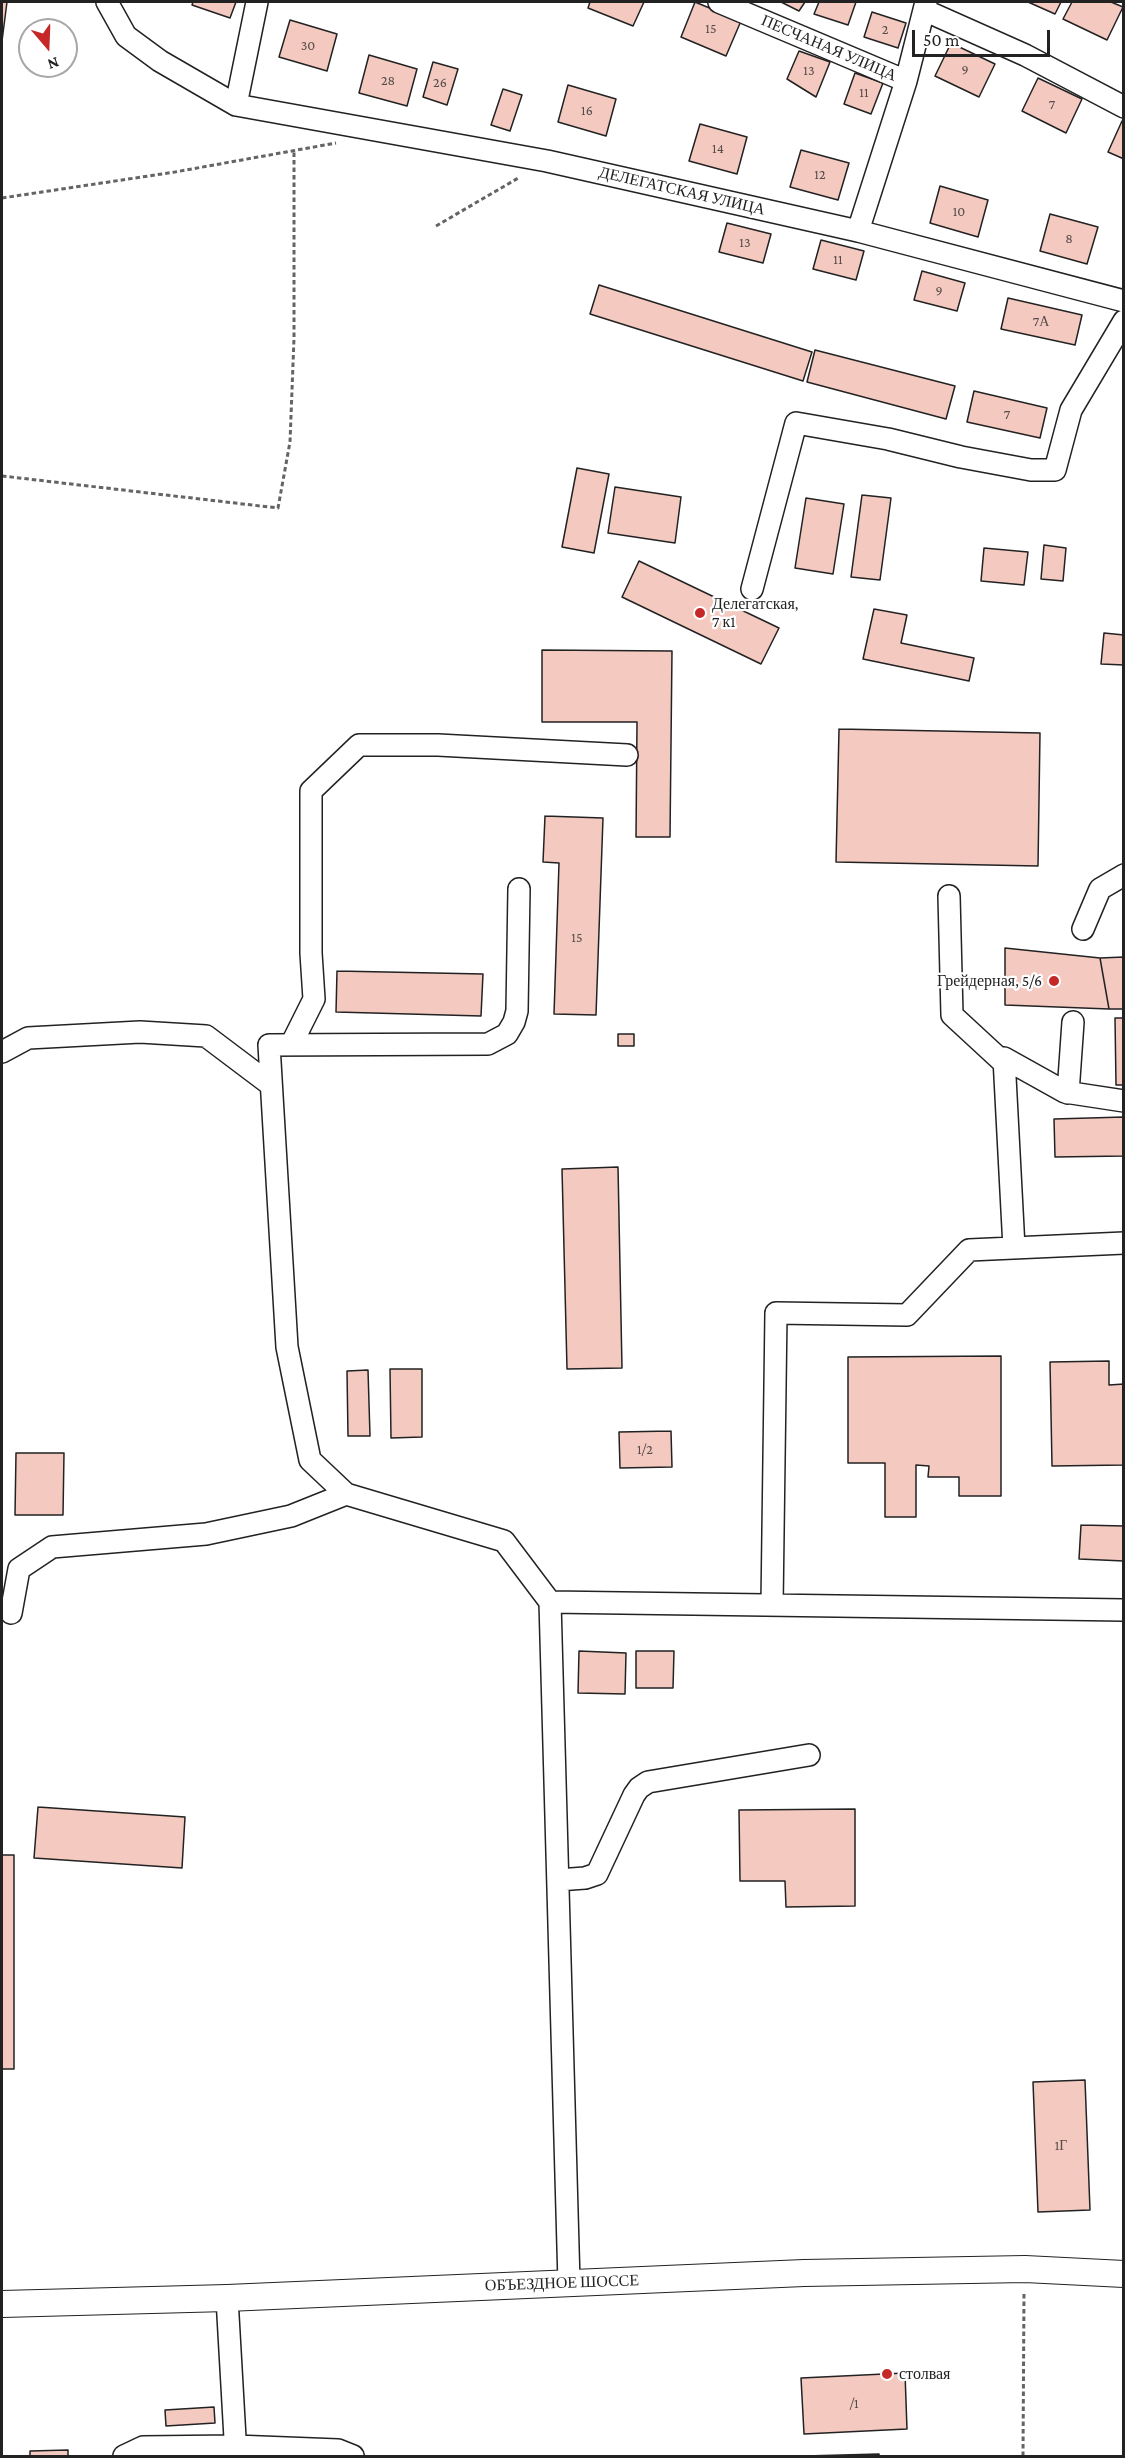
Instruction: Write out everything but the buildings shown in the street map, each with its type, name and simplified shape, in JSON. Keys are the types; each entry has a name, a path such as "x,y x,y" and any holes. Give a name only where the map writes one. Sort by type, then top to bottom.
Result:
{"main road":[{"name":"ОБЪЕЗДНОЕ ШОССЕ","path":"2,2304 227,2298 804,2273 1025,2269 1124,2274"}],"street":[{"name":"ДЕЛЕГАТСКАЯ УЛИЦА","path":"107,2 126,36 159,61 236,105 547,161 858,231 1124,301"},
{"path":"236,105 257,2"},
{"name":"ПЕСЧАНАЯ УЛИЦА","path":"719,2 906,81"},
{"path":"858,231 906,81 925,6 1124,107"},
{"path":"752,589 796,423 1031,470 1055,470 1071,410 1124,321"},
{"path":"291,1045 314,999 311,953 311,791 359,745 438,745 627,754"},
{"path":"1083,929 1100,889 1124,875"},
{"path":"519,889 517,1011 507,1034 488,1044 269,1045 287,1347 310,1460 346,1494 504,1541 550,1602 569,2283"},
{"path":"949,896 952,1015 1004,1063"},
{"path":"1068,1093 1072,1022"},
{"path":"2,1052 28,1038 141,1032 206,1036 272,1085"},
{"path":"1014,1248 1004,1058 1068,1093 1124,1101"},
{"path":"772,1605 776,1313 907,1315 969,1250 1124,1243"},
{"path":"11,1613 19,1569 52,1547 206,1534 291,1516 346,1494"},
{"path":"550,1602 1124,1610"},
{"path":"558,1880 585,1878 597,1874 634,1796 639,1788 648,1782 809,1755"},
{"path":"227,2298 235,2451"},
{"path":"124,2457 143,2447 235,2451 338,2450 353,2457"}],"path":[{"path":"2,198 175,172 339,143"},
{"path":"2,476 278,508 290,442 294,339 294,151"},
{"path":"436,226 547,161"},
{"path":"1023,2457 1025,2269"}],"place":[{"name":"Делегатская, 7 к1","path":"700,613"},
{"name":"Грейдерная, 5/6","path":"1054,981"},
{"name":"столвая","path":"887,2374"}]}
